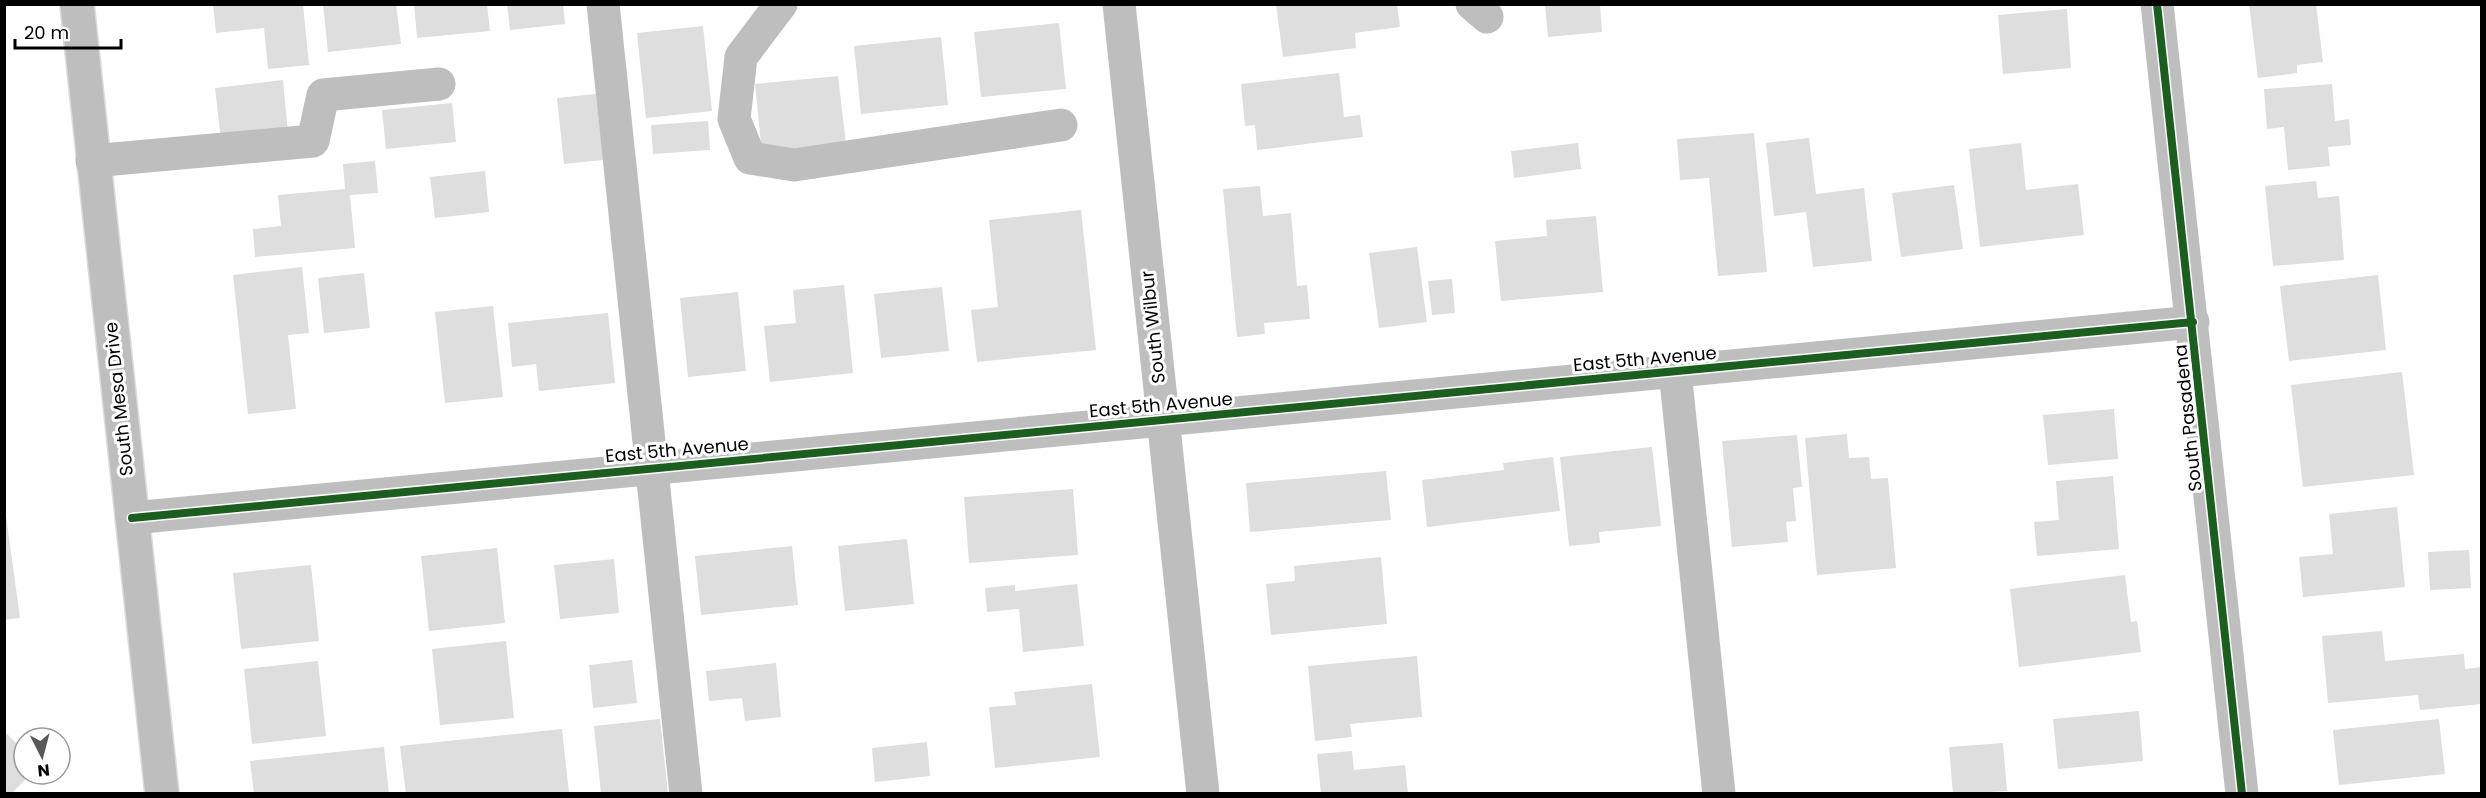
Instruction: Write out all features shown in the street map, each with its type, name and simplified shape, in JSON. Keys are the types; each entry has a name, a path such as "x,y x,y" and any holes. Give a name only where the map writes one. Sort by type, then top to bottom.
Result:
{"street":[{"name":"South Mesa Drive","path":"77,4 92,161 162,794"},
{"path":"603,4 686,794"},
{"path":"781,4 741,57 734,119 750,158 794,165 1061,125"},
{"name":"South Wilbur","path":"1119,4 1203,794"},
{"name":"South Pasadena","path":"2157,4 2242,794"},
{"path":"92,161 314,141 323,95 439,84"},
{"name":"East 5th Avenue","path":"132,518 2193,322"},
{"path":"1675,371 1719,794"}],"building":[{"path":"213,4 303,4 309,65 268,69 264,28 216,33"},
{"path":"323,4 396,4 401,44 328,52"},
{"path":"414,4 487,4 490,31 417,38"},
{"path":"507,4 563,4 565,24 510,30"},
{"path":"1276,4 1397,4 1400,27 1355,33 1356,48 1283,57"},
{"path":"1545,4 1600,4 1602,32 1548,37"},
{"path":"2249,4 2316,4 2323,62 2297,65 2297,73 2258,78"},
{"path":"2067,9 2071,68 2003,74 1998,15"},
{"path":"1059,23 1066,89 981,97 974,32"},
{"path":"703,26 712,111 646,118 637,33"},
{"path":"941,37 948,105 861,114 854,46"},
{"path":"1339,73 1344,117 1360,115 1363,137 1257,150 1255,125 1245,126 1241,84"},
{"path":"838,76 846,144 762,153 755,84"},
{"path":"283,80 288,133 221,140 215,88"},
{"path":"2332,84 2335,121 2349,119 2351,145 2328,147 2330,166 2288,170 2284,127 2267,129 2264,89"},
{"path":"596,94 603,160 564,164 557,98"},
{"path":"452,103 456,142 386,149 382,110"},
{"path":"708,121 710,150 653,154 651,125"},
{"path":"1754,133 1767,272 1718,276 1709,178 1680,180 1677,139"},
{"path":"1809,138 1816,194 1864,188 1872,261 1813,267 1806,212 1774,216 1766,143"},
{"path":"1578,143 1581,169 1514,178 1511,151"},
{"path":"2021,143 2026,190 2078,184 2084,235 1980,247 1969,149"},
{"path":"375,161 378,193 350,195 355,248 255,257 253,229 281,226 278,195 345,189 343,164"},
{"path":"485,171 489,212 435,218 430,177"},
{"path":"2316,181 2318,198 2339,196 2344,260 2273,266 2265,186"},
{"path":"1954,185 1963,249 1901,257 1892,193"},
{"path":"1260,186 1263,216 1291,213 1297,286 1307,285 1310,319 1264,323 1265,334 1237,337 1223,189"},
{"path":"1081,210 1096,350 977,362 971,310 998,307 989,220"},
{"path":"1596,216 1603,292 1501,301 1495,241 1547,236 1546,220"},
{"path":"1417,247 1427,322 1379,328 1369,253"},
{"path":"302,267 309,333 288,335 296,409 248,414 233,275"},
{"path":"364,273 370,328 324,333 318,278"},
{"path":"2378,275 2386,350 2289,361 2280,286"},
{"path":"1452,279 1455,313 1432,315 1428,281"},
{"path":"844,285 853,373 770,382 764,326 796,323 793,290"},
{"path":"942,287 949,351 881,358 874,294"},
{"path":"738,292 746,371 688,377 680,298"},
{"path":"493,306 503,397 445,403 435,312"},
{"path":"608,313 615,383 539,391 536,364 512,367 508,323"},
{"path":"2402,372 2414,475 2303,487 2291,385"},
{"path":"2114,409 2118,459 2048,465 2043,415"},
{"path":"1847,434 1849,458 1869,457 1871,479 1888,478 1896,568 1817,575 1805,438"},
{"path":"1797,435 1802,487 1793,488 1796,521 1786,522 1788,542 1732,547 1722,441"},
{"path":"1652,447 1661,526 1599,532 1600,543 1569,546 1560,457"},
{"path":"1553,457 1560,511 1427,527 1422,480 1504,470 1503,463"},
{"path":"1386,471 1391,520 1250,532 1246,483"},
{"path":"2113,476 2119,549 2037,556 2034,522 2059,520 2056,481"},
{"path":"1073,489 1078,555 969,563 964,497"},
{"path":"4,501 20,618 4,620"},
{"path":"2397,507 2405,587 2303,597 2299,557 2333,554 2329,514"},
{"path":"907,539 914,604 845,611 838,546"},
{"path":"792,546 798,605 701,615 695,556"},
{"path":"497,548 505,623 429,631 421,556"},
{"path":"2469,550 2471,588 2430,590 2428,552"},
{"path":"1381,557 1387,624 1271,635 1266,584 1295,581 1294,566"},
{"path":"614,559 619,613 560,619 554,565"},
{"path":"311,565 319,641 241,649 233,573"},
{"path":"2125,575 2131,622 2137,621 2141,652 2019,667 2010,589"},
{"path":"1077,584 1084,646 1023,652 1019,609 987,612 985,588 1015,585 1015,591"},
{"path":"2382,631 2385,661 2464,654 2465,669 2482,667 2482,704 2420,710 2418,695 2328,703 2322,636"},
{"path":"506,641 514,718 440,725 432,649"},
{"path":"1417,656 1422,717 1350,724 1352,737 1315,741 1308,666"},
{"path":"632,660 637,703 593,708 589,665"},
{"path":"318,661 326,736 252,744 244,669"},
{"path":"776,663 781,717 745,721 742,698 709,701 706,671"},
{"path":"1092,684 1100,757 995,768 989,707 1016,705 1014,692"},
{"path":"2139,711 2143,761 2058,769 2053,719"},
{"path":"660,719 668,794 601,794 594,726"},
{"path":"2439,719 2445,774 2339,785 2333,730"},
{"path":"562,729 569,793 406,794 400,746"},
{"path":"4,731 12,739 12,786 19,786 11,794 4,794"},
{"path":"927,742 930,776 875,782 872,748"},
{"path":"2003,743 2007,791 1953,794 1949,747"},
{"path":"384,747 389,794 254,794 250,761"},
{"path":"1352,751 1354,770 1405,765 1408,794 1321,794 1317,754"}],"cycle path":[{"path":"2157,4 2242,794"},
{"path":"132,518 2193,322"}]}
